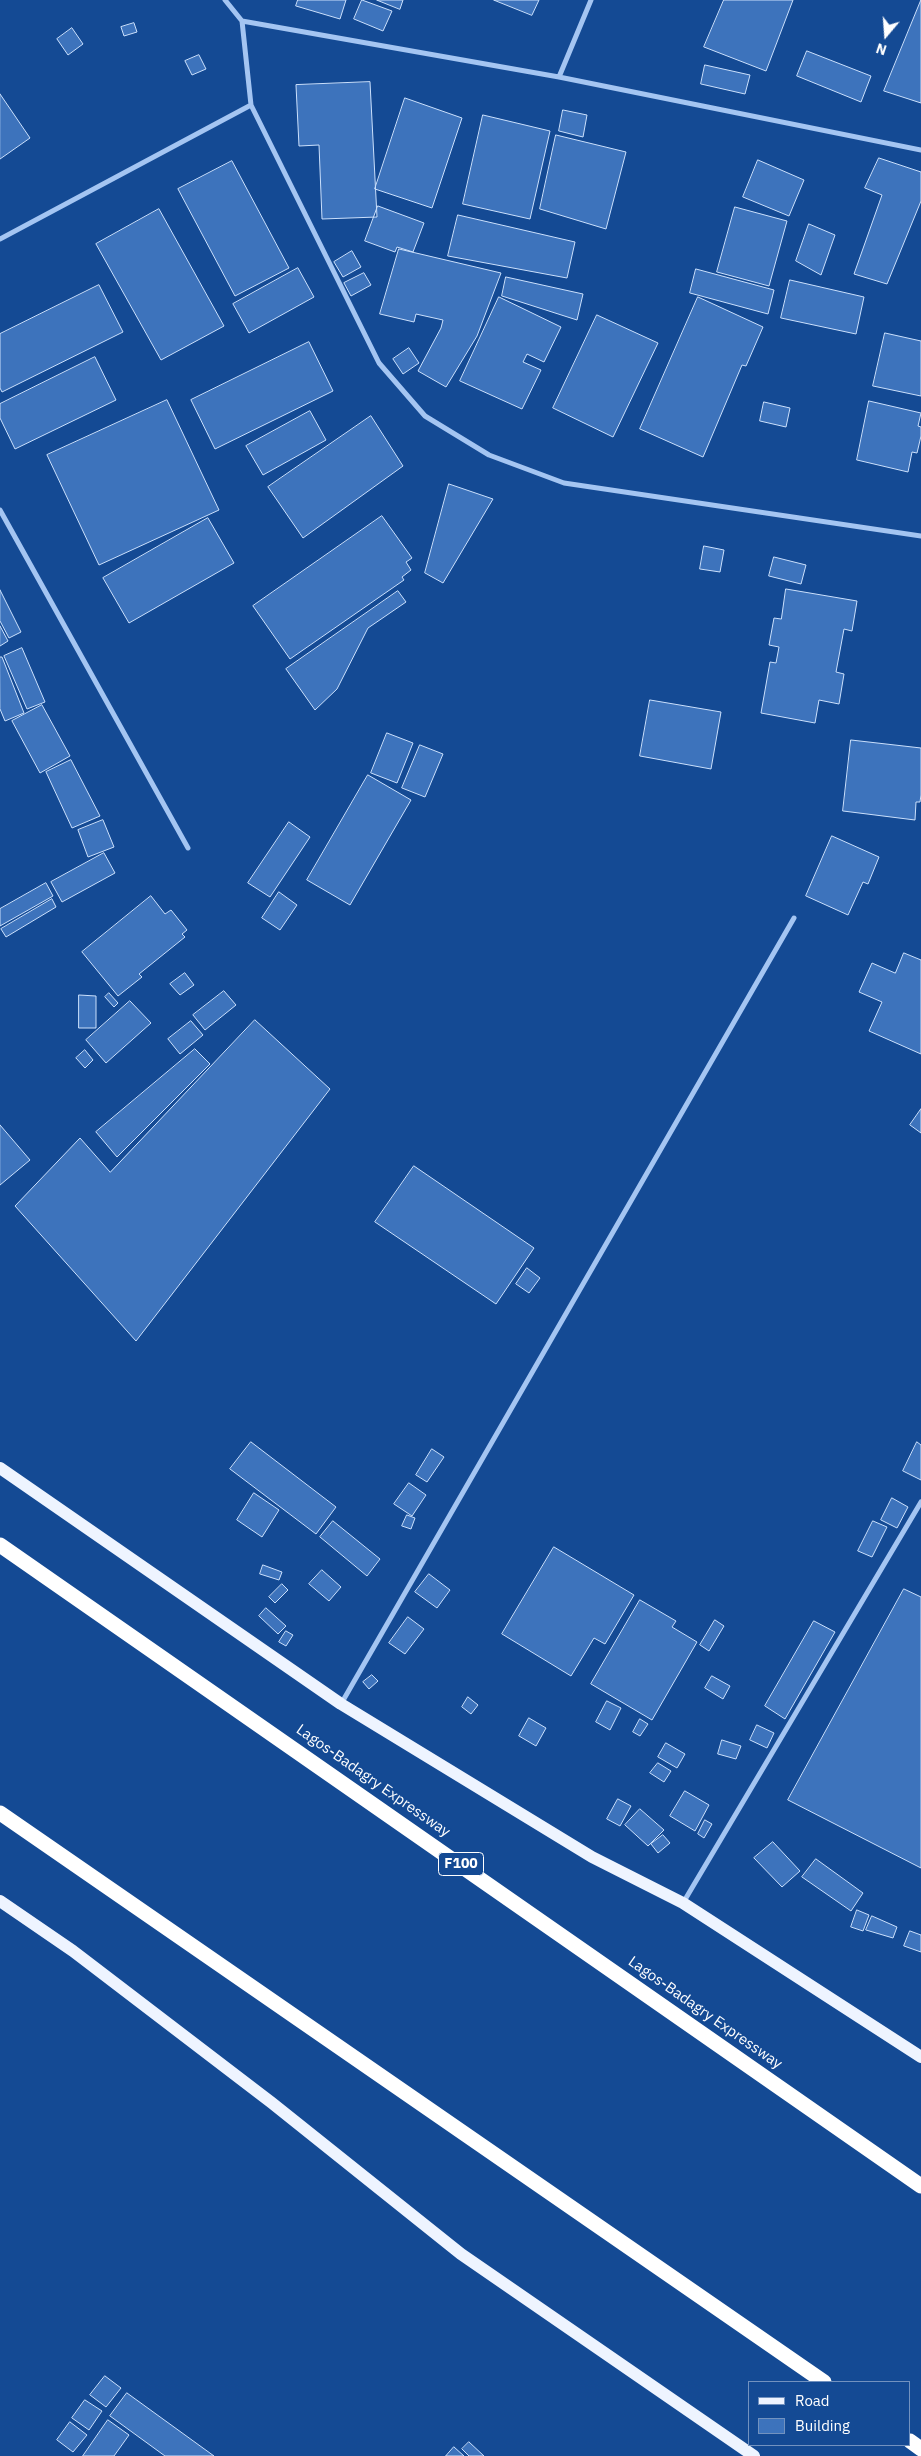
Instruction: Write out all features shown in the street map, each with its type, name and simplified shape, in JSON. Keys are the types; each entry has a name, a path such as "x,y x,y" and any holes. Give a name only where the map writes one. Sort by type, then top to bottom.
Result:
{"highway":[{"name":"Lagos-Badagry Expressway","path":"0,1545 921,2186"},
{"path":"0,1813 823,2381"}],"main road":[{"path":"0,1468 340,1704 592,1857 682,1903 921,2057"},
{"path":"0,1901 80,1957 272,2103 461,2254 754,2456"}],"street":[{"path":"225,0 242,21 251,105 379,363 425,416 489,455 564,483 921,536"},
{"path":"559,77 591,0"},
{"path":"242,21 559,77 921,150"},
{"path":"0,240 251,105"},
{"path":"0,510 188,848"},
{"path":"340,1704 794,918"},
{"path":"682,1903 921,1502"}],"building":[{"path":"298,0 346,0 340,19 296,6"},
{"path":"362,0 392,11 383,31 354,19"},
{"path":"377,0 403,0 400,9"},
{"path":"494,0 539,0 532,15"},
{"path":"724,0 793,0 766,71 704,47"},
{"path":"921,0 921,103 884,91"},
{"path":"134,23 137,32 124,36 121,27"},
{"path":"72,28 83,44 68,55 57,39"},
{"path":"807,51 871,76 861,102 797,76"},
{"path":"199,55 206,69 192,75 185,61"},
{"path":"705,65 750,75 745,94 701,84"},
{"path":"370,82 377,217 322,219 319,145 299,146 296,85"},
{"path":"0,94 30,138 0,159"},
{"path":"405,98 462,118 432,208 375,189"},
{"path":"563,110 587,115 583,137 559,131"},
{"path":"483,115 550,131 530,219 463,204"},
{"path":"556,135 626,152 606,229 540,209"},
{"path":"879,158 921,172 921,201 887,284 854,274 882,195 865,188"},
{"path":"758,160 804,180 789,216 743,197"},
{"path":"232,161 289,268 235,296 178,189"},
{"path":"378,206 424,223 413,252 397,247 395,252 365,241"},
{"path":"735,207 787,221 769,286 717,272"},
{"path":"159,209 224,326 161,360 96,244"},
{"path":"458,215 575,242 567,278 448,256"},
{"path":"809,224 835,235 821,275 796,261"},
{"path":"399,249 501,273 477,336 446,387 418,371 441,328 443,320 416,314 414,322 380,314"},
{"path":"352,251 361,267 343,277 334,262"},
{"path":"298,268 314,297 249,333 233,304"},
{"path":"696,269 774,290 768,314 690,293"},
{"path":"364,273 371,285 351,296 344,283"},
{"path":"506,277 583,294 577,320 502,296"},
{"path":"790,280 864,297 856,334 781,318"},
{"path":"99,285 123,332 2,392 0,388 0,334"},
{"path":"499,297 561,327 544,362 527,354 523,362 541,370 522,409 460,381"},
{"path":"698,297 763,327 746,366 742,365 703,457 640,429"},
{"path":"597,315 658,343 613,437 553,408"},
{"path":"885,333 921,341 921,396 873,386"},
{"path":"309,342 333,391 215,449 191,400"},
{"path":"409,348 419,363 403,374 393,359"},
{"path":"95,357 116,400 15,449 0,418 0,404"},
{"path":"167,400 219,510 99,565 47,455"},
{"path":"869,401 921,413 918,426 921,427 921,436 917,453 912,452 908,472 857,460"},
{"path":"764,402 790,408 786,427 760,421"},
{"path":"310,411 326,440 263,475 246,446"},
{"path":"371,416 403,466 303,538 268,487"},
{"path":"449,484 493,499 443,583 425,573"},
{"path":"382,516 412,558 406,562 411,570 402,577 404,580 290,659 253,606"},
{"path":"208,518 234,563 129,623 103,578"},
{"path":"704,546 724,550 720,572 700,569"},
{"path":"774,557 806,565 801,584 769,576"},
{"path":"786,589 857,601 852,631 844,629 836,672 844,674 839,704 819,700 815,723 761,713 770,662 776,663 779,647 769,645 774,618 781,619"},
{"path":"0,590 21,632 9,638 0,621"},
{"path":"398,591 406,602 368,628 337,689 315,710 286,669"},
{"path":"0,626 8,641 0,646"},
{"path":"22,648 45,702 27,709 4,656"},
{"path":"0,657 2,657 24,713 5,721 0,709"},
{"path":"650,700 721,712 711,769 640,756"},
{"path":"42,705 70,756 40,773 12,721"},
{"path":"387,733 413,743 397,783 371,773"},
{"path":"851,740 921,748 921,795 920,802 916,802 915,820 843,811"},
{"path":"420,745 443,754 425,797 402,788"},
{"path":"71,760 100,816 72,828 46,772"},
{"path":"368,775 411,800 350,905 307,880"},
{"path":"103,820 114,847 88,857 78,830"},
{"path":"289,822 310,837 270,897 248,883"},
{"path":"832,836 879,857 868,884 863,882 848,915 806,896"},
{"path":"104,853 115,873 62,902 51,882"},
{"path":"46,883 53,896 0,926 0,909"},
{"path":"279,892 297,905 280,930 262,918"},
{"path":"151,896 165,914 171,910 187,930 182,934 185,937 139,974 142,977 118,996 82,952"},
{"path":"52,899 56,907 6,937 1,929"},
{"path":"904,953 921,960 921,1054 869,1031 882,1002 859,992 872,963 895,973"},
{"path":"185,973 194,985 180,995 170,984"},
{"path":"224,991 236,1005 205,1030 193,1015"},
{"path":"109,993 118,1003 114,1007 105,997"},
{"path":"79,995 96,996 96,1028 79,1028"},
{"path":"130,1001 151,1023 106,1063 86,1040"},
{"path":"255,1020 330,1089 136,1341 15,1206 80,1138 110,1172"},
{"path":"191,1021 203,1035 180,1054 168,1039"},
{"path":"195,1049 210,1064 117,1157 96,1132"},
{"path":"85,1050 93,1060 85,1068 76,1058"},
{"path":"921,1109 921,1133 910,1125"},
{"path":"0,1125 30,1160 0,1185"},
{"path":"414,1166 534,1248 496,1304 375,1222"},
{"path":"527,1268 540,1278 529,1293 516,1284"},
{"path":"251,1442 336,1507 316,1534 230,1469"},
{"path":"917,1442 921,1445 921,1480 903,1471"},
{"path":"432,1449 444,1457 427,1482 416,1475"},
{"path":"409,1483 426,1495 412,1516 394,1504"},
{"path":"254,1493 279,1510 262,1537 237,1520"},
{"path":"892,1498 908,1507 897,1528 881,1520"},
{"path":"407,1515 415,1518 411,1529 402,1526"},
{"path":"333,1521 380,1559 367,1576 320,1537"},
{"path":"873,1521 887,1527 872,1557 858,1551"},
{"path":"554,1547 634,1595 605,1644 594,1638 571,1676 502,1634"},
{"path":"263,1565 282,1572 279,1580 260,1574"},
{"path":"322,1570 341,1587 329,1601 309,1584"},
{"path":"429,1574 450,1590 437,1608 415,1592"},
{"path":"282,1584 288,1590 275,1603 269,1597"},
{"path":"904,1589 921,1597 921,1868 788,1800"},
{"path":"640,1600 676,1621 672,1627 697,1642 652,1720 591,1684"},
{"path":"266,1608 286,1626 278,1634 259,1616"},
{"path":"408,1617 424,1629 405,1654 389,1643"},
{"path":"715,1620 724,1626 709,1651 700,1645"},
{"path":"814,1621 835,1632 785,1719 765,1706"},
{"path":"286,1631 293,1635 286,1646 279,1642"},
{"path":"372,1675 378,1681 369,1689 363,1682"},
{"path":"712,1676 730,1686 723,1699 705,1688"},
{"path":"468,1697 478,1705 471,1714 462,1707"},
{"path":"607,1701 621,1708 610,1730 596,1722"},
{"path":"529,1718 546,1728 536,1746 519,1736"},
{"path":"640,1719 648,1724 640,1736 633,1732"},
{"path":"757,1725 774,1733 767,1748 750,1740"},
{"path":"722,1740 741,1746 736,1759 718,1754"},
{"path":"666,1743 685,1754 677,1768 658,1757"},
{"path":"658,1763 671,1771 664,1782 650,1773"},
{"path":"685,1791 709,1805 695,1831 670,1816"},
{"path":"618,1799 631,1806 620,1826 607,1819"},
{"path":"640,1809 664,1830 648,1846 625,1825"},
{"path":"705,1820 712,1824 704,1838 698,1834"},
{"path":"663,1835 670,1843 658,1853 651,1844"},
{"path":"773,1842 800,1871 782,1887 754,1858"},
{"path":"816,1859 863,1893 851,1911 802,1877"},
{"path":"857,1910 869,1915 863,1931 851,1927"},
{"path":"872,1916 897,1927 893,1938 866,1930"},
{"path":"910,1931 921,1935 921,1952 904,1946"},
{"path":"105,2376 121,2388 106,2407 90,2395"},
{"path":"127,2393 214,2456 165,2456 110,2416"},
{"path":"85,2400 102,2411 89,2430 72,2418"},
{"path":"108,2420 129,2435 114,2456 83,2456"},
{"path":"70,2422 87,2435 73,2452 57,2440"},
{"path":"469,2442 484,2456 469,2456 462,2449"},
{"path":"454,2447 464,2456 446,2456"}]}
